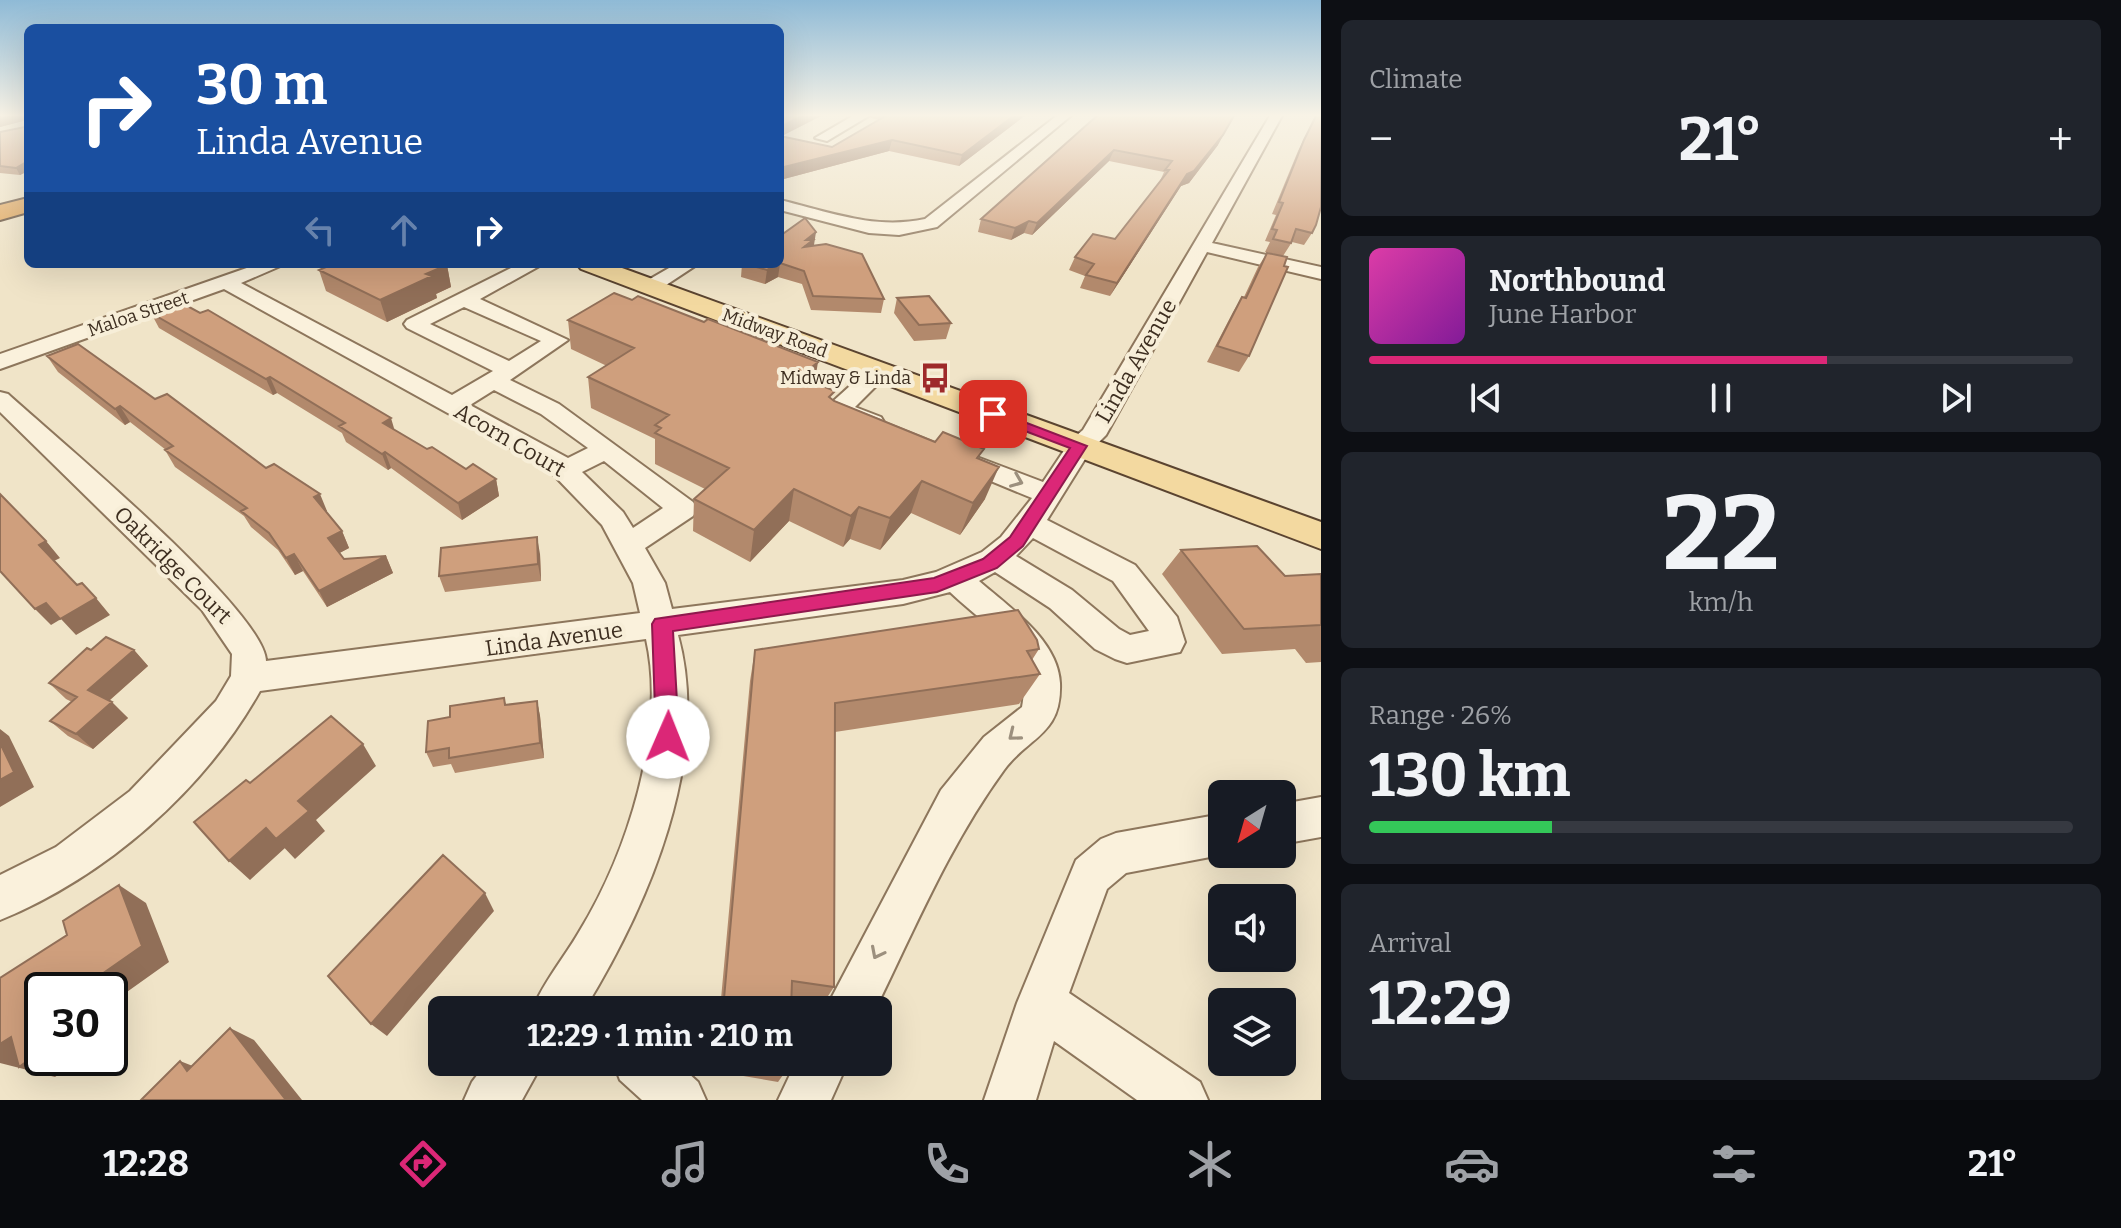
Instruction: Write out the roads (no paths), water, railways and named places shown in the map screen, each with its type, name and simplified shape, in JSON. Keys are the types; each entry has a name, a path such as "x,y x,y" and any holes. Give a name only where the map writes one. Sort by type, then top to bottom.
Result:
{"highway":[{"path":"0,202 24,196"},
{"path":"0,213 24,206"}],"main road":[{"name":"Midway Road","path":"600,268 1321,536"}],"street":[{"path":"784,207 869,228 899,230 931,223 1003,165"},
{"name":"Linda Avenue","path":"249,678 903,592 956,579 997,559 1017,542 1080,446 1093,435 1248,165"},
{"path":"1203,246 1321,273"},
{"name":"Maloa Street","path":"0,362 266,268"},
{"path":"526,268 414,324 501,375 606,449 683,509 631,543"},
{"path":"650,287 682,268"},
{"name":"Acorn Court","path":"227,283 531,447 566,470 601,501 631,543 650,583 662,624 669,717 658,798 625,889 572,996"},
{"path":"451,406 557,340 464,299"},
{"path":"879,372 839,409 895,432"},
{"name":"Oakridge Court","path":"0,399 213,601 249,651 249,678"},
{"path":"566,470 606,449"},
{"path":"936,449 1048,494"},
{"path":"997,559 1061,599 1107,639 1127,649 1168,642 1165,626 1124,573 1029,523"},
{"path":"856,996 955,804 997,749 1038,716 1043,692 1041,669 1019,638 956,579"},
{"path":"0,898 71,862 144,805 220,722 249,678"},
{"path":"1296,821 1321,817"},
{"path":"1010,1100 1041,1003 1083,892 1097,869 1116,854 1208,838"},
{"path":"1041,1003 1182,1100"},
{"path":"490,1100 508,1076"},
{"path":"653,1076 680,1100"},
{"path":"804,1100 816,1076"}],"place":[{"name":"Midway & Linda","path":"935,378"}]}
